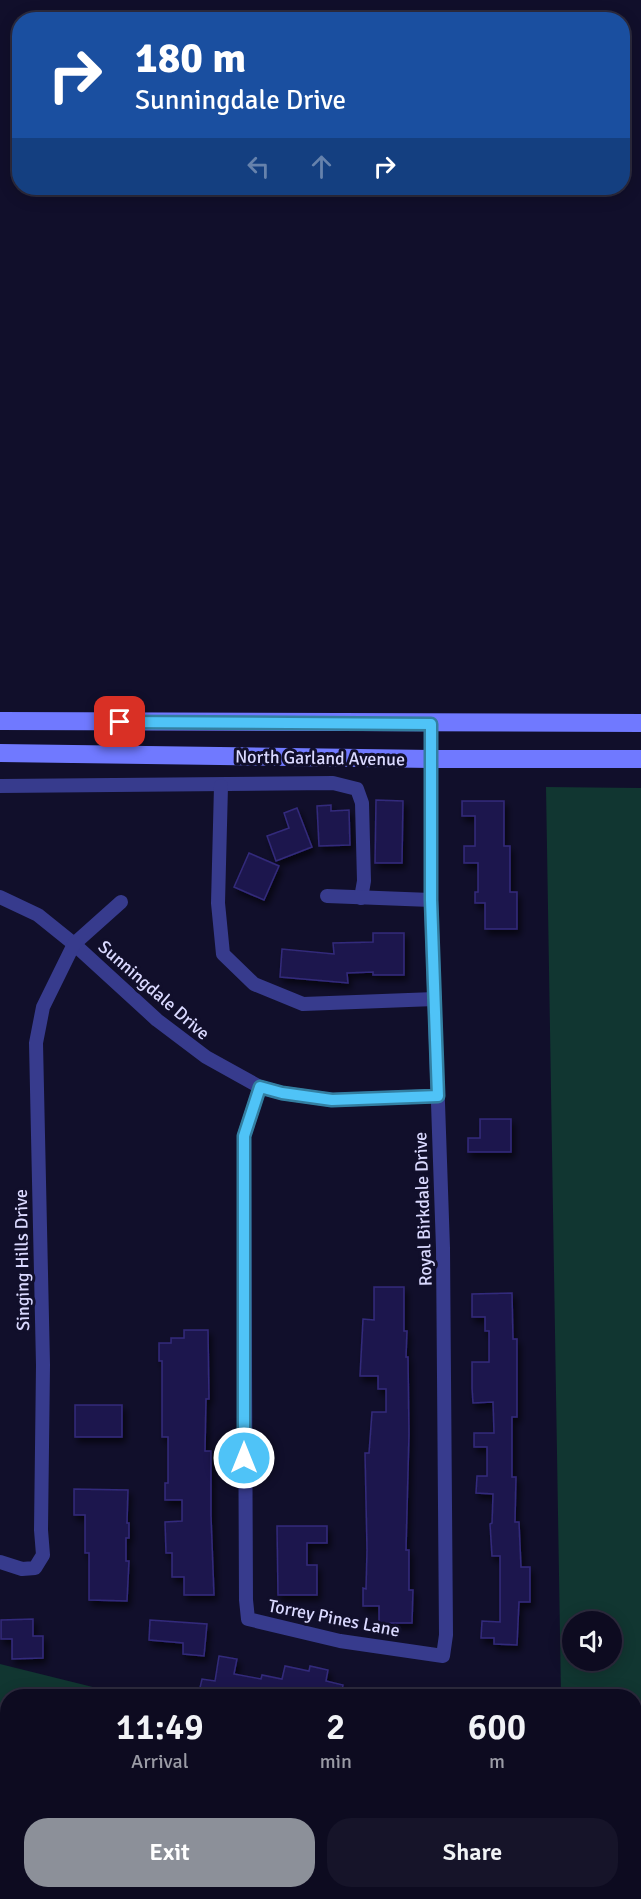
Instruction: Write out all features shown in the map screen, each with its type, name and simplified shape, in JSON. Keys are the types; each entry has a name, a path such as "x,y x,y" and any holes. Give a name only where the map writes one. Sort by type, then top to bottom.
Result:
{"main road":[{"name":"North Garland Avenue","path":"0,721 641,723"},
{"name":"North Garland Avenue","path":"0,753 433,759 641,759"}],"street":[{"name":"Royal Birkdale Drive","path":"431,724 433,759 431,900 443,1248 446,1624 443,1656"},
{"path":"0,786 221,786 333,783 357,789 362,803 364,881 361,898"},
{"path":"221,786 218,903 223,954 254,984 303,1004 435,999"},
{"path":"327,896 431,900"},
{"name":"Sunningdale Drive","path":"0,897 38,915 74,944 157,1020 206,1057 260,1087 282,1093 332,1100 438,1096"},
{"path":"74,944 121,902"},
{"name":"Singing Hills Drive","path":"0,1562 22,1569 35,1568 43,1555 41,1530 43,1365 36,1043 43,1007 74,944"},
{"name":"Torrey Pines Lane","path":"260,1087 244,1136 245,1552 248,1619 340,1641 443,1656"}],"green space":[{"path":"546,787 641,788 641,1689 561,1689"},
{"path":"0,1664 101,1689 0,1689"}],"building":[{"path":"376,800 403,801 402,863 375,863"},
{"path":"462,801 504,801 504,846 510,846 510,892 517,892 517,929 485,929 485,903 475,903 475,892 478,892 478,863 464,863 464,846 475,846 475,816 462,816"},
{"path":"331,805 331,811 349,810 350,845 319,846 317,806"},
{"path":"297,808 312,847 276,861 267,836 289,828 284,813"},
{"path":"249,853 279,866 264,900 234,887"},
{"path":"373,933 404,933 404,975 373,975 373,972 347,973 348,983 280,977 282,949 334,954 333,943 373,942"},
{"path":"480,1119 511,1119 511,1152 468,1152 468,1138 480,1138"},
{"path":"374,1287 404,1287 409,1434 406,1550 409,1550 409,1590 413,1590 412,1623 379,1623 379,1606 363,1606 367,1550 365,1453 369,1453 372,1412 386,1412 386,1389 378,1389 378,1376 360,1376 363,1319 374,1320"},
{"path":"512,1293 513,1339 517,1339 517,1417 512,1417 512,1477 516,1477 515,1522 519,1522 521,1567 530,1567 530,1602 519,1602 517,1645 494,1644 494,1638 481,1638 482,1621 500,1622 500,1556 492,1556 490,1524 492,1523 493,1494 476,1493 477,1476 487,1476 487,1447 474,1447 474,1433 494,1433 493,1402 473,1403 472,1388 472,1362 489,1362 489,1331 485,1331 485,1317 472,1317 472,1294"},
{"path":"184,1330 208,1330 209,1399 206,1399 205,1451 211,1451 214,1595 184,1595 184,1577 172,1577 172,1553 166,1553 165,1522 182,1521 182,1500 165,1500 165,1483 168,1483 168,1437 162,1437 162,1361 159,1361 159,1343 171,1343 171,1338 184,1338"},
{"path":"75,1405 122,1405 122,1437 75,1437"},
{"path":"74,1489 128,1490 127,1601 89,1600 89,1553 85,1553 85,1515 74,1515"},
{"path":"277,1526 327,1526 327,1543 307,1543 307,1565 317,1565 317,1595 278,1595"},
{"path":"33,1619 33,1636 43,1636 43,1658 12,1659 12,1639 1,1639 1,1620"},
{"path":"150,1620 207,1624 204,1656 183,1654 183,1643 149,1640"},
{"path":"219,1656 237,1659 234,1674 261,1679 262,1675 282,1679 285,1666 309,1671 310,1666 328,1670 326,1681 343,1685 342,1689 200,1689 202,1679 215,1681"}],"route":[{"path":"120,722 431,724 433,759 431,900 438,1096 332,1100 282,1093 260,1087 244,1136 244,1458"}]}
